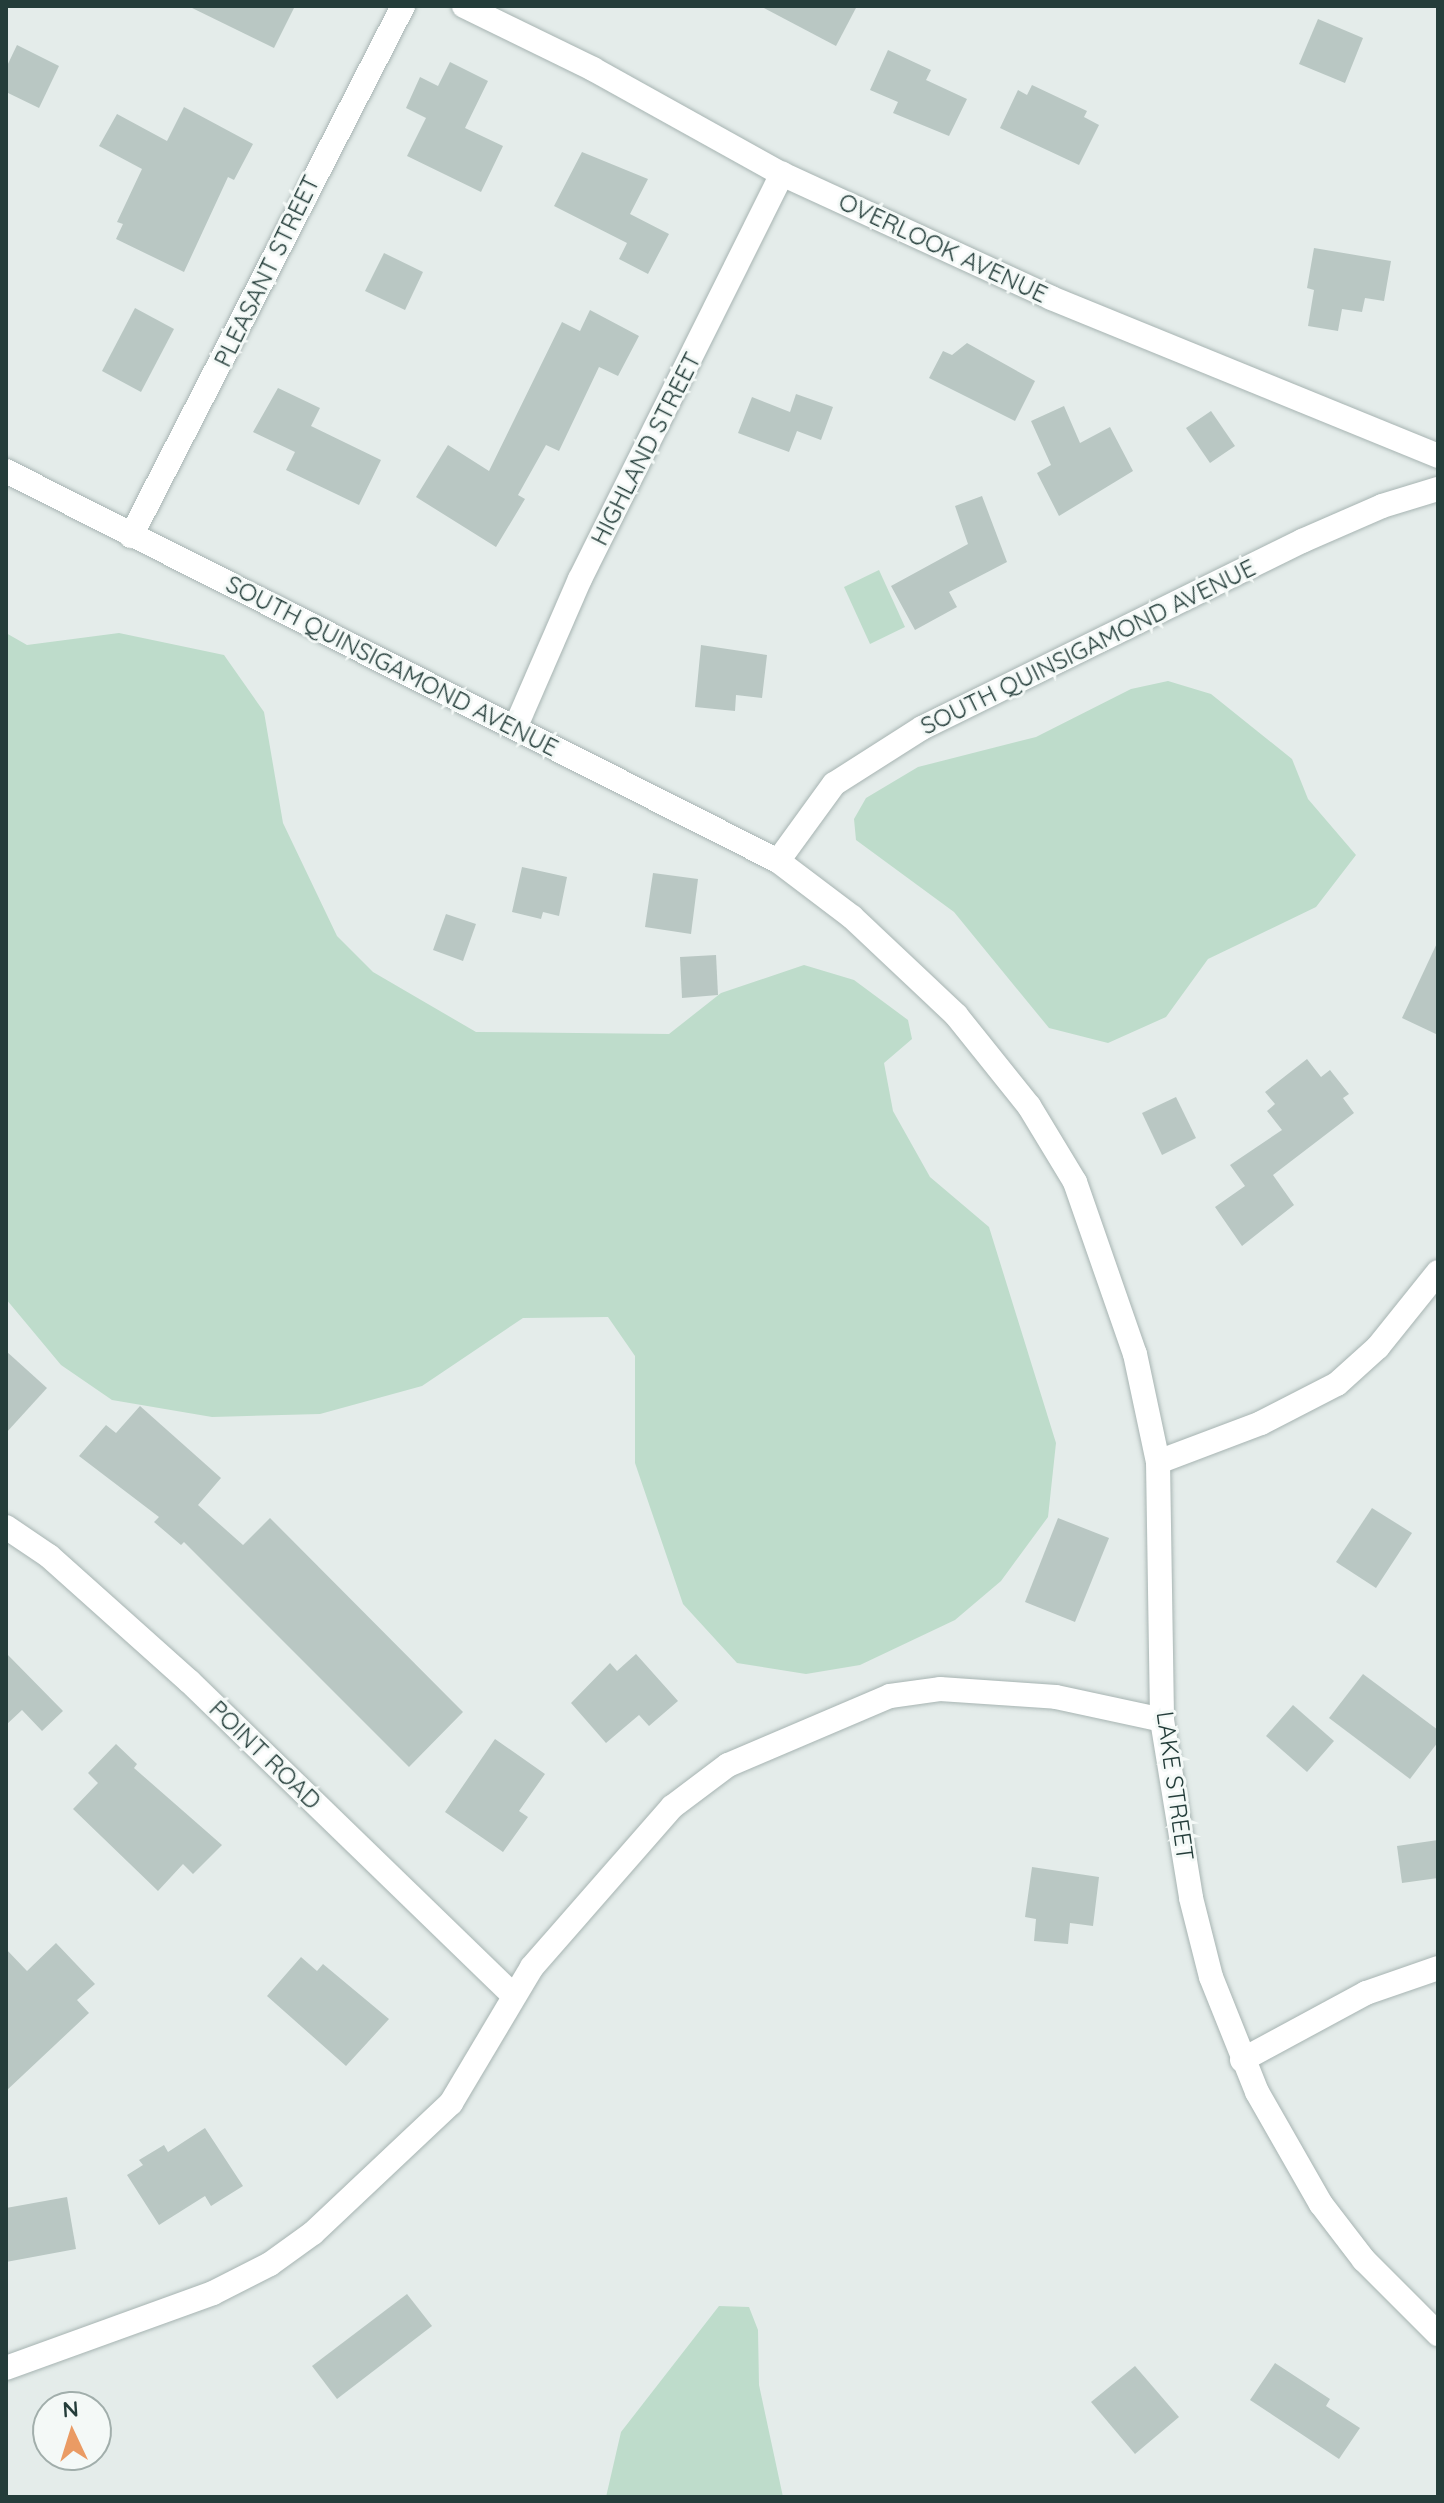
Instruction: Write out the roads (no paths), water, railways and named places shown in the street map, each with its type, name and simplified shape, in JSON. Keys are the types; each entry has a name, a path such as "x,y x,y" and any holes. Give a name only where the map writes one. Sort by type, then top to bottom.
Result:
{"street":[{"name":"PLEASANT STREET","path":"131,536 403,6"},
{"name":"OVERLOOK AVENUE","path":"464,6 593,69 782,174 1051,298 1438,456"},
{"name":"HIGHLAND STREET","path":"516,726 580,579 782,174"},
{"name":"SOUTH QUINSIGAMOND AVENUE","path":"6,471 778,861 852,917 956,1015 1053,1143 1099,1238 1135,1354 1158,1462"},
{"name":"SOUTH QUINSIGAMOND AVENUE","path":"778,861 834,784 922,728 1302,541 1382,506 1438,489"},
{"path":"1158,1462 1261,1423 1337,1384 1378,1347 1438,1272"},
{"name":"LAKE STREET","path":"1158,1462 1162,1720 1200,1939 1242,2060 1284,2143 1340,2230 1438,2334"},
{"name":"POINT ROAD","path":"6,1527 49,1556 190,1682 513,1995"},
{"path":"6,2368 213,2293 270,2264 313,2233 451,2103 513,1995 672,1807 728,1765 805,1729 890,1696 940,1689 1056,1697 1162,1720"},
{"path":"1242,2060 1366,1993 1438,1968"}]}
